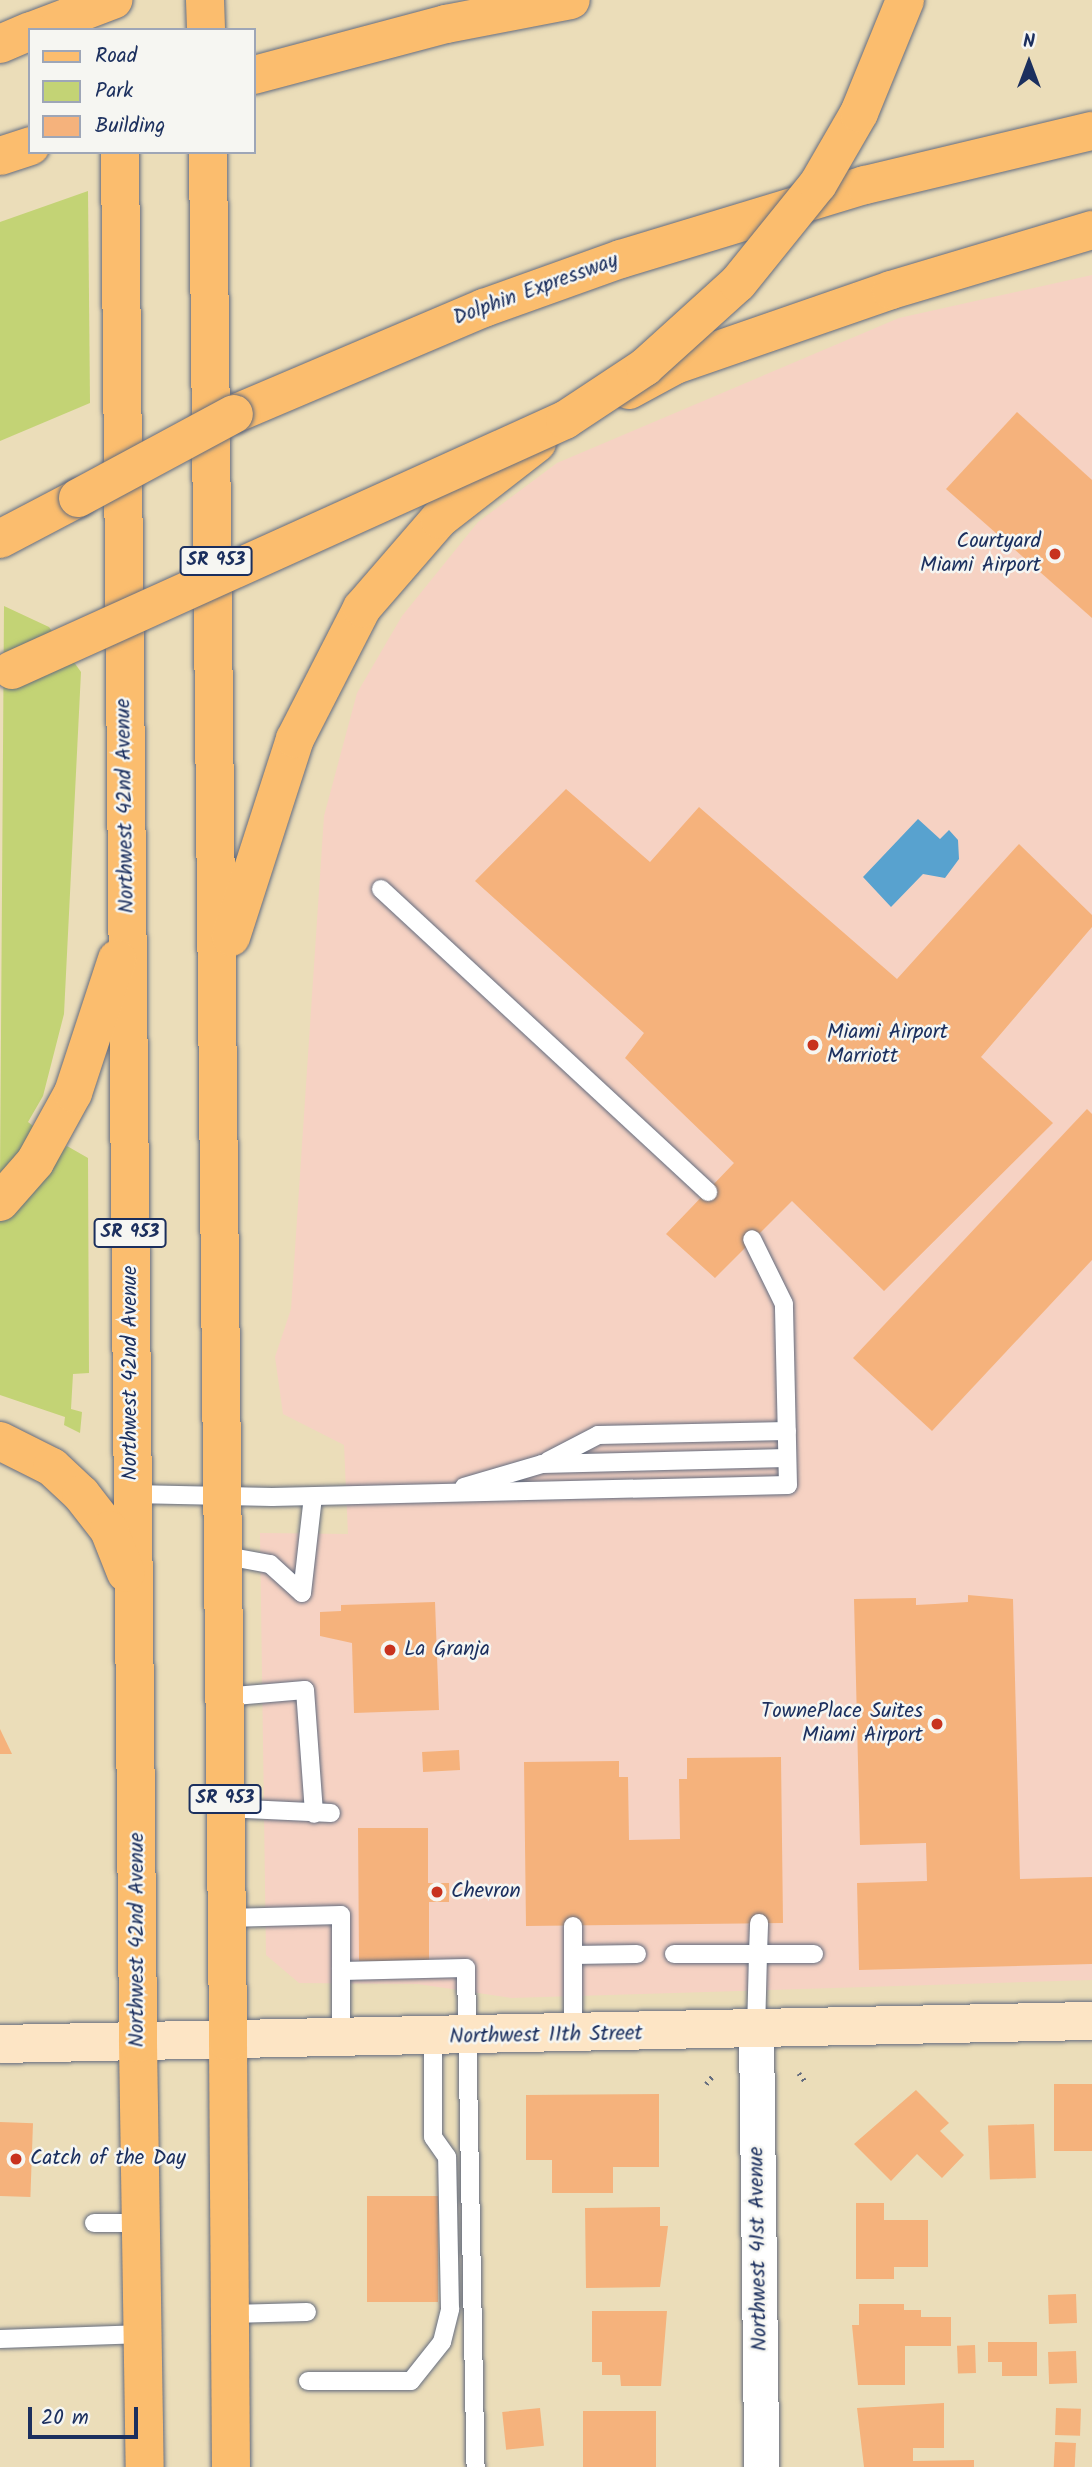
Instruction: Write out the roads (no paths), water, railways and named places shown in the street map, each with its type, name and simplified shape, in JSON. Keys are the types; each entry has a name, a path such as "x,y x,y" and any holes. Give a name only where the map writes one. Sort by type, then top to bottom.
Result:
{"main road":[{"path":"39,28 116,0 118,28"},
{"path":"205,0 206,28"},
{"path":"256,74 312,58 571,0"},
{"path":"6,673 565,420 645,367 738,283 818,184 859,113 905,0"},
{"name":"Dolphin Expressway","path":"77,487 234,414 484,308 723,225 1092,131"},
{"path":"0,156 28,147"},
{"name":"Northwest 42nd Avenue","path":"120,154 132,1494 145,2467"},
{"name":"SR 953","path":"208,154 221,969 221,1555 231,2467"},
{"path":"221,969 295,739 328,667 390,571 484,481 675,365 972,263 1092,230"},
{"path":"0,509 77,487"},
{"path":"0,540 77,487"},
{"path":"0,1202 35,1162 73,1093 127,927"},
{"path":"0,1441 52,1467 92,1506 122,1557 134,1603"}],"street":[{"name":"Northwest 11th Street","path":"0,2044 451,2038 1092,2021"},
{"name":"Northwest 41st Avenue","path":"756,2031 761,2467"}],"lane":[{"path":"381,890 708,1192"},
{"path":"132,1494 313,1497 788,1485 780,1286 752,1239"},
{"path":"440,1494 542,1464 598,1435 787,1431"},
{"path":"542,1464 787,1458"},
{"path":"221,1555 270,1564 302,1593 313,1497"},
{"path":"223,1697 305,1690 322,1814 225,1808"},
{"path":"226,1918 341,1914 341,2040"},
{"path":"756,2031 759,1923"},
{"path":"573,1926 573,2035"},
{"path":"573,1955 637,1954"},
{"path":"674,1954 814,1954"},
{"path":"308,2381 411,2381 442,2342 450,2309 447,2157 433,2137 466,1968 341,1971"},
{"path":"451,2038 476,2467"},
{"path":"94,2223 143,2223"},
{"path":"230,2314 307,2312"},
{"path":"0,2339 144,2334"}],"water":[{"path":"918,819 940,839 949,830 958,840 959,859 945,878 923,874 891,907 863,877"}],"place":[{"name":"Courtyard Miami Airport","path":"1055,554"},
{"name":"Miami Airport Marriott","path":"813,1045"},
{"name":"La Granja","path":"390,1650"},
{"name":"TownePlace Suites Miami Airport","path":"937,1724"},
{"name":"Chevron","path":"437,1892"},
{"name":"Catch of the Day","path":"16,2159"}]}
